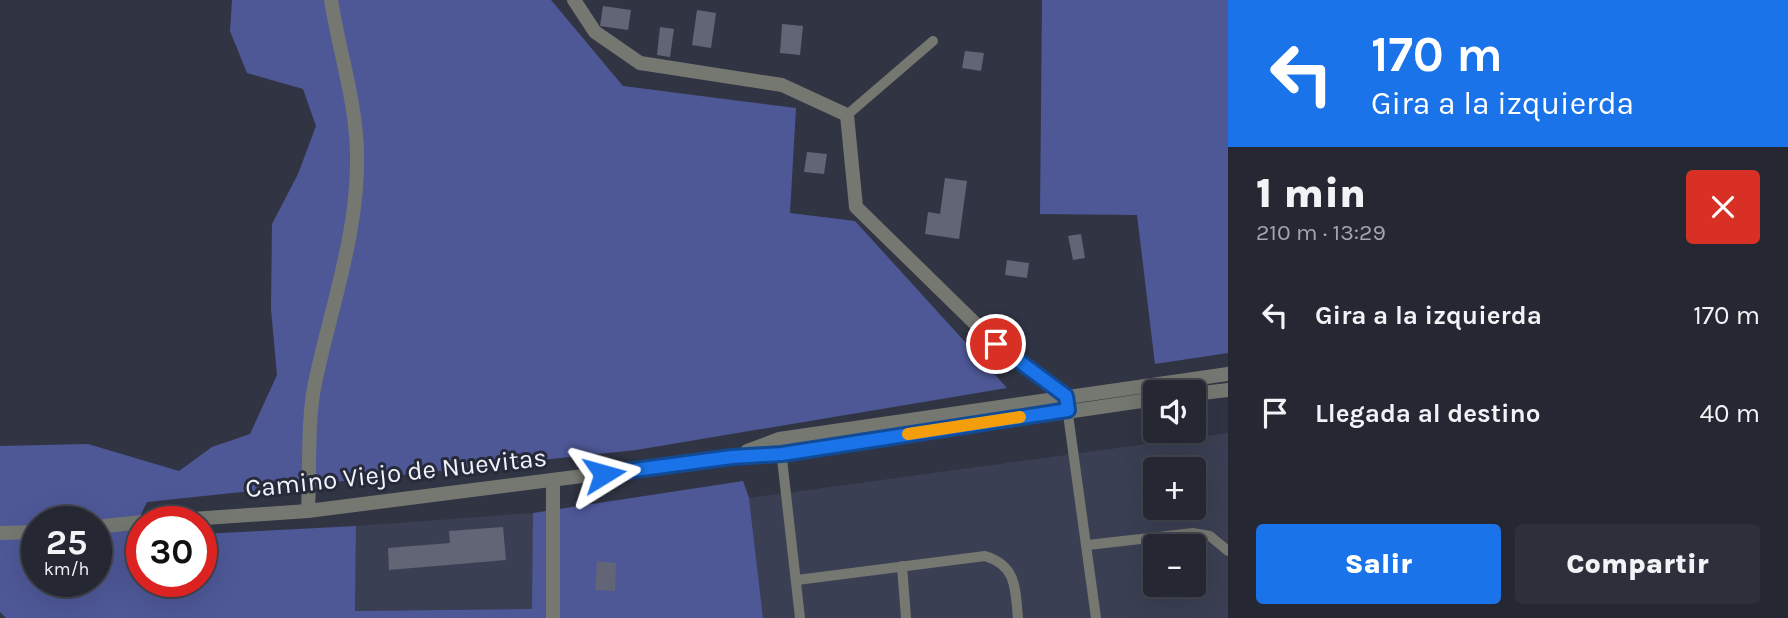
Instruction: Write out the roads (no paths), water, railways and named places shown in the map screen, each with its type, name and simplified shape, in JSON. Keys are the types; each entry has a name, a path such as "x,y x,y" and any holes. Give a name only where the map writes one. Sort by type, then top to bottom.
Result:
{"street":[{"path":"309,512 314,386 333,316 354,209 357,152 331,0"},
{"path":"574,0 595,32 640,63 782,85 847,115 856,207 996,344 1067,403"},
{"name":"Camino Viejo de Nuevitas","path":"217,518 309,512 732,457 780,446 1067,403 1228,374"},
{"path":"1206,393 1228,390"},
{"name":"Camino Viejo de Nuevitas","path":"1067,403 1143,400"},
{"path":"553,480 553,618"},
{"path":"0,533 21,532"}],"lane":[{"path":"847,115 933,41"},
{"path":"1067,403 1096,618"},
{"path":"780,446 800,618"},
{"path":"1088,545 1193,533 1210,536 1228,551"},
{"path":"797,580 985,556 1000,561 1009,571 1018,618"},
{"path":"902,566 906,618"}]}
